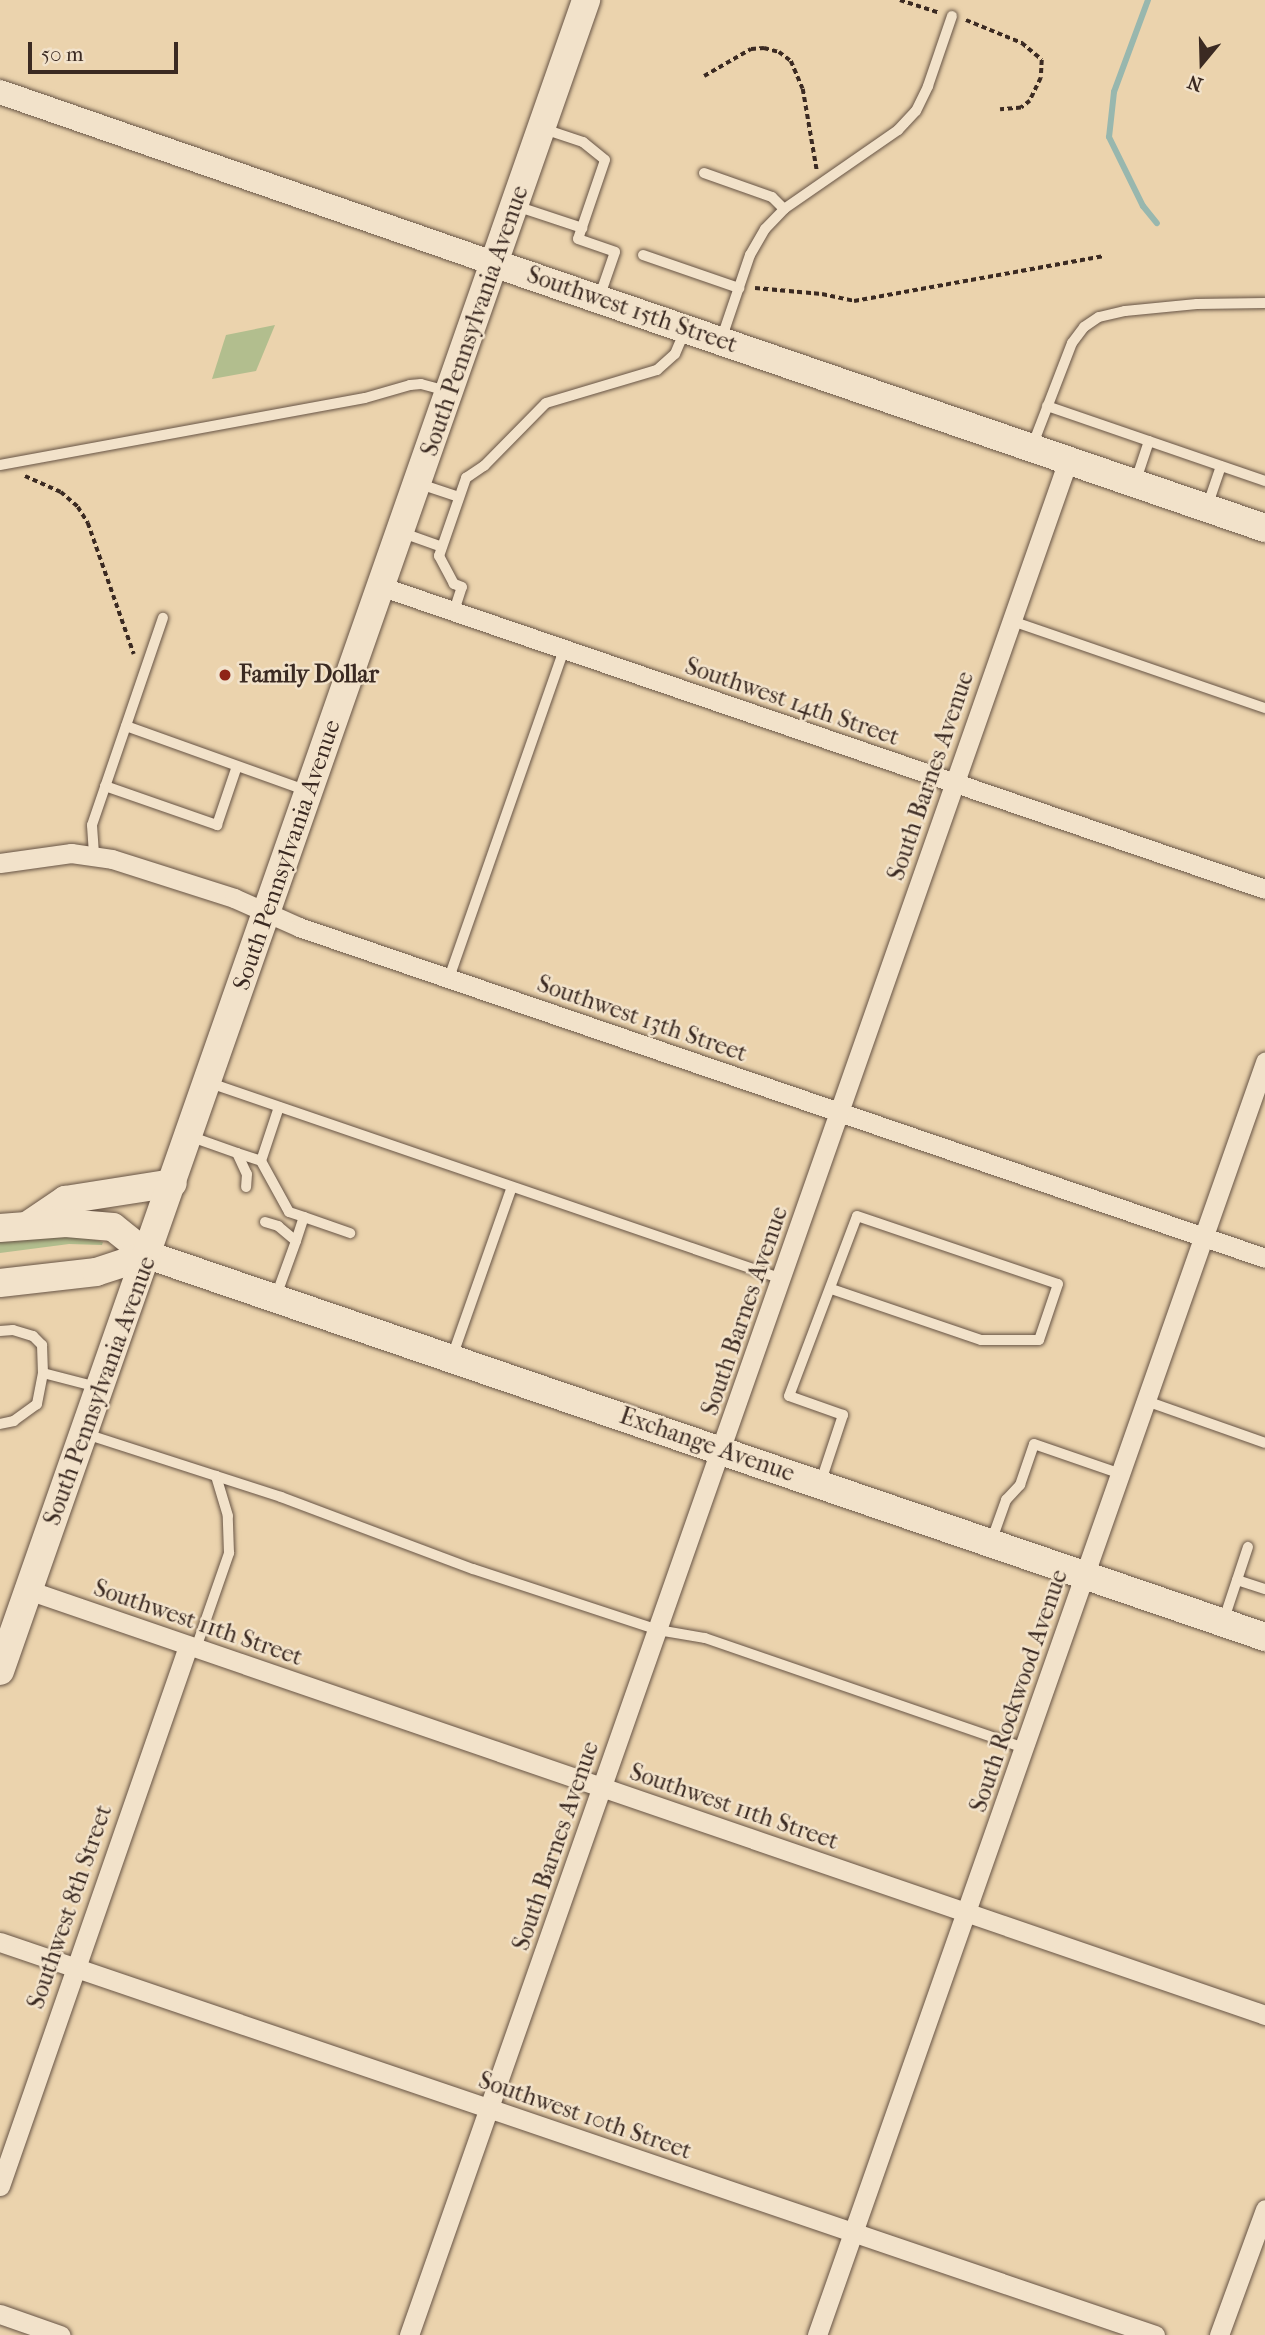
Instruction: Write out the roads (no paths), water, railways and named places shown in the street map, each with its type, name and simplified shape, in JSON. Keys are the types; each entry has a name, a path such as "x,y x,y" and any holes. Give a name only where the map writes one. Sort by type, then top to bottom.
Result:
{"main road":[{"name":"South Pennsylvania Avenue","path":"0,1671 383,587 586,0"},
{"name":"Southwest 15th Street","path":"496,264 1068,461 1264,525"},
{"path":"14,1227 65,1200 173,1183"},
{"name":"Exchange Avenue","path":"14,1227 66,1223 113,1227 148,1255 1265,1637"},
{"path":"0,1283 96,1272 148,1255"}],"street":[{"name":"Southwest 15th Street","path":"0,92 496,264"},
{"name":"South Barnes Avenue","path":"409,2335 783,1279 1068,461"},
{"name":"Southwest 14th Street","path":"383,587 1265,889"},
{"name":"Southwest 13th Street","path":"0,863 50,854 94,854 234,898 299,927 1265,1258"},
{"name":"South Rockwood Avenue","path":"817,2335 1265,1062"},
{"name":"Southwest 11th Street","path":"28,1590 1265,2015"},
{"name":"Southwest 8th Street","path":"0,2186 74,1967 192,1647"},
{"name":"Southwest 10th Street","path":"0,1942 1155,2335"},
{"path":"1219,2335 1265,2209"},
{"path":"0,2314 60,2335"}],"lane":[{"path":"720,340 750,255 765,229 784,209 898,130 916,111 928,86 952,16"},
{"path":"542,128 583,142 605,160 578,239 615,252 599,299"},
{"path":"704,173 772,197 784,209"},
{"path":"516,205 582,229"},
{"path":"643,255 738,288"},
{"path":"1032,448 1072,343 1084,327 1099,317 1125,311 1197,304 1265,303"},
{"path":"454,611 462,587 454,584 439,556 466,478 484,466 546,403 657,370 675,354 685,328"},
{"path":"4,465 365,398 410,385 421,384 450,392"},
{"path":"1046,406 1265,481"},
{"path":"1135,483 1149,441"},
{"path":"1207,508 1221,466"},
{"path":"418,483 459,497"},
{"path":"401,533 442,547"},
{"path":"94,854 92,825 163,618"},
{"path":"1012,621 1265,708"},
{"path":"449,978 564,650"},
{"path":"126,726 309,792"},
{"path":"106,786 217,825 237,766"},
{"path":"207,1082 783,1279"},
{"path":"261,1161 279,1107"},
{"path":"188,1136 261,1161 289,1212 350,1233"},
{"path":"237,1153 247,1174 258,1183"},
{"path":"246,1187 247,1174"},
{"path":"452,1358 512,1187"},
{"path":"277,1215 278,1226"},
{"path":"820,1484 844,1415 789,1396 857,1216 1058,1284 1039,1340 981,1339 831,1289"},
{"path":"276,1297 304,1217"},
{"path":"265,1222 278,1226 296,1241"},
{"path":"0,1331 13,1330 33,1336 42,1345 43,1373 37,1404 14,1421 0,1424"},
{"path":"43,1373 102,1388"},
{"path":"1146,1401 1265,1443"},
{"path":"85,1433 216,1476 473,1569 658,1629 705,1638 1025,1748"},
{"path":"991,1543 1006,1500 1020,1485 1034,1444 1121,1474"},
{"path":"192,1647 229,1553 228,1516 216,1476"},
{"path":"1223,1622 1248,1547"},
{"path":"1237,1580 1265,1589"}],"waterway":[{"path":"1148,0 1114,92 1109,137 1143,206 1157,223"}],"place":[{"name":"Family Dollar","path":"225,675"}]}
